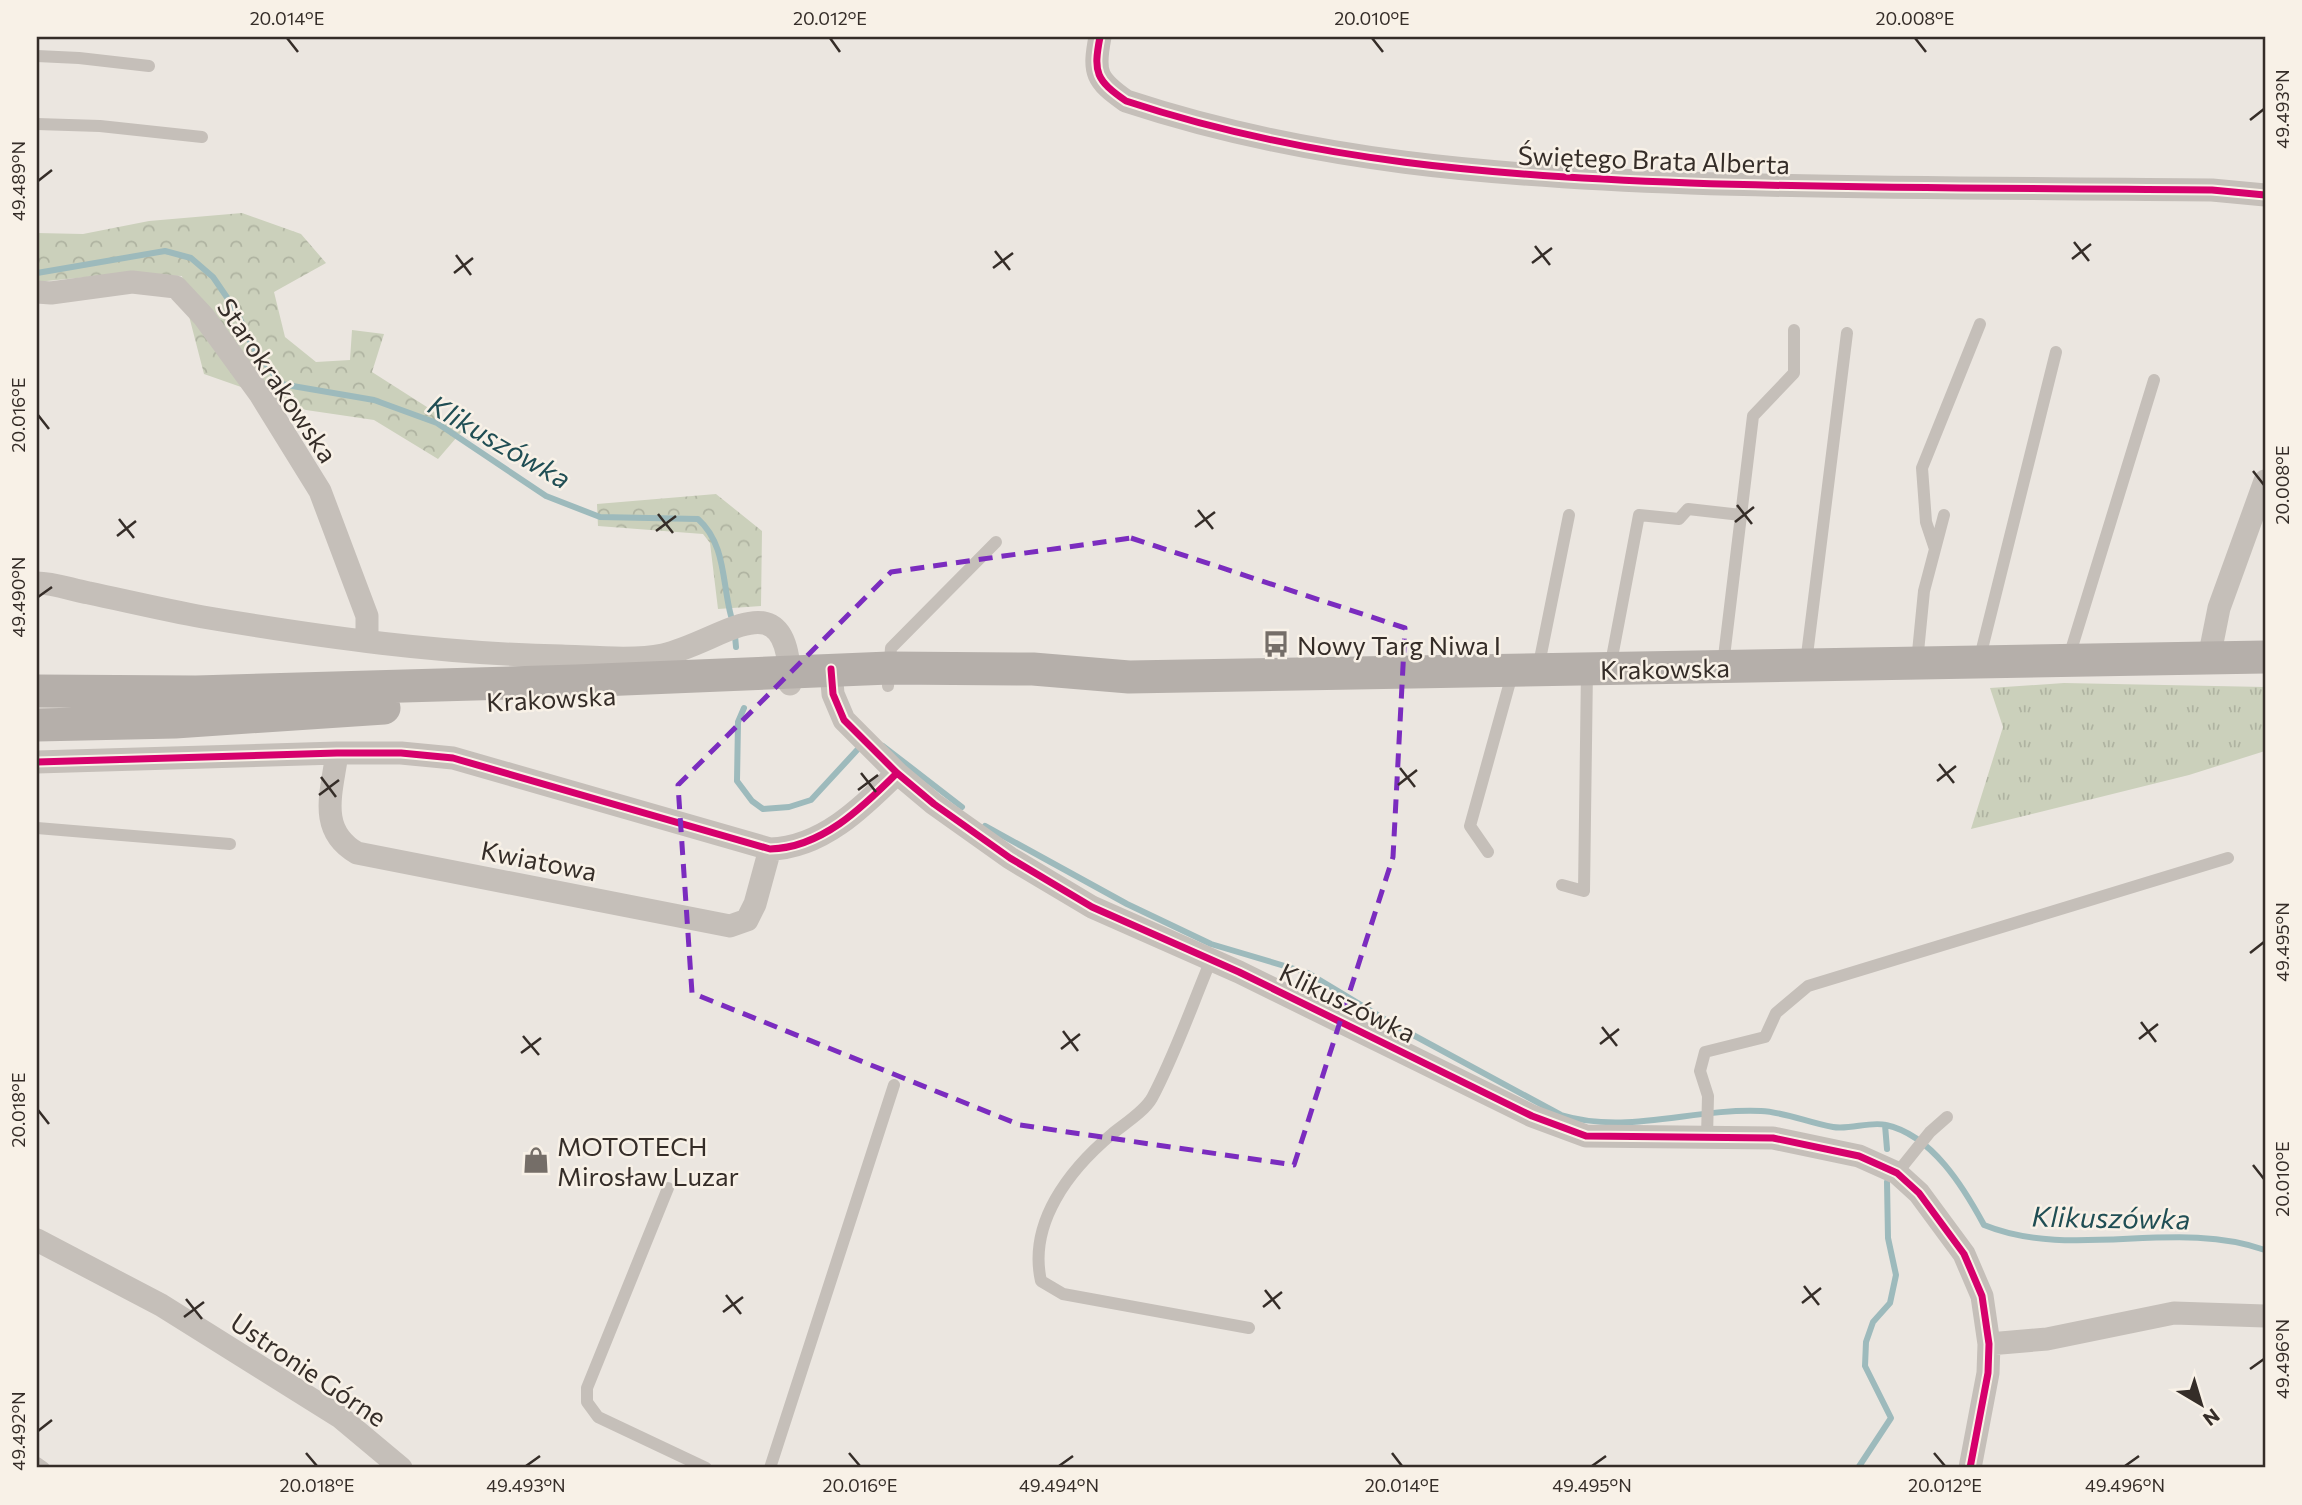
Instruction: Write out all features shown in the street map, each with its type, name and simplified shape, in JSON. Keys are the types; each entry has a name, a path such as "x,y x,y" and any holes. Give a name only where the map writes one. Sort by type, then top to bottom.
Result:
{"main road":[{"name":"Krakowska","path":"37,691 197,692 576,681 888,677 1033,669 1129,677 2265,657"},
{"name":"Krakowska","path":"37,726 176,722 609,694 790,679"}],"street":[{"name":"Świętego Brata Alberta","path":"1100,37 1096,59 1099,77 1105,86 1126,101 1295,147 1364,159 1540,177 1801,186 2212,190 2265,195"},
{"name":"Starokrakowska","path":"37,292 51,293 132,282 176,288 205,317 260,394 320,491 367,616 367,641"},
{"path":"2209,658 2219,608 2265,481"},
{"path":"37,583 202,617 367,641 462,651 549,656 659,655 732,629 761,623 780,630 786,640 790,679"},
{"name":"Klikuszówka","path":"831,678 845,720 897,774 1010,858 1092,907 1211,960 1561,1129 1586,1136 1612,1138 1708,1130 1773,1138 1848,1153 1897,1173 1908,1181 1930,1207 1964,1254 1982,1296 1989,1344 1988,1373 1970,1468"},
{"path":"37,762 337,753 453,758 770,849 804,844 825,832 866,805 897,774"},
{"name":"Kwiatowa","path":"337,753 331,798 331,828 340,844 357,853 730,926 747,920 755,904 770,849"},
{"name":"Ustronie Górne","path":"37,1240 161,1306 340,1417 401,1468"},
{"path":"1989,1344 2047,1339 2174,1313 2265,1317"}],"lane":[{"path":"37,56 149,66"},
{"path":"37,124 100,126 202,137"},
{"path":"1935,549 1926,523 1922,468 1980,324"},
{"path":"1722,667 1753,416 1794,373 1794,330"},
{"path":"1805,665 1847,333"},
{"path":"1979,662 2056,352"},
{"path":"2068,660 2154,380"},
{"path":"1562,885 1584,891 1598,669 1639,515 1679,519 1688,509 1741,514"},
{"path":"1488,852 1470,826 1525,670 1569,515"},
{"path":"1917,663 1924,591 1944,515"},
{"path":"888,677 891,648 996,542"},
{"path":"37,828 230,844"},
{"path":"1708,1130 1708,1096 1700,1070 1705,1052 1765,1037 1776,1013 1808,986 2228,858"},
{"path":"1211,960 1150,1101 1106,1139 1059,1189 1043,1229 1036,1259 1041,1281 1063,1294 1249,1328"},
{"path":"770,1468 894,1086"},
{"path":"1897,1173 1930,1132 1947,1117"},
{"path":"668,1188 611,1324 587,1388 587,1402 598,1417 706,1468"},
{"path":"37,1463 44,1468"}],"highlighted area":[{"path":"1131,538 1405,628 1393,857 1294,1165 1020,1125 692,993 678,785 891,572"}],"green space":[{"path":"242,213 301,234 326,263 274,292 285,337 316,362 350,360 352,330 384,334 372,372 463,430 438,459 374,420 306,410 204,374 182,276 117,274 37,282 37,233 83,234 149,221"},
{"path":"716,494 762,531 761,606 718,609 710,543 703,534 598,526 597,504"},
{"path":"2064,683 2265,687 2265,751 2189,775 1971,829 2003,727 1990,688"}],"waterway":[{"name":"Klikuszówka","path":"37,273 165,251 191,258 213,277 237,312 252,346 281,384 374,400 437,423 546,496 600,517 698,519 714,540 722,564 731,616"},
{"name":"Klikuszówka","path":"735,636 736,647"},
{"name":"Klikuszówka","path":"744,708 738,722 737,781 752,801 763,809 789,807 811,800 858,749"},
{"name":"Klikuszówka","path":"883,746 962,807"},
{"name":"Klikuszówka","path":"985,826 1127,904 1211,944 1308,973 1391,1023 1561,1115 1586,1120 1635,1122 1710,1113 1761,1111 1833,1127 1886,1125 1903,1131 1932,1151 1967,1195 1984,1225 2018,1235 2053,1240 2196,1238 2231,1241 2265,1250"},
{"path":"1885,1125 1887,1149"},
{"path":"1858,1468 1891,1418 1865,1366 1866,1342 1873,1322 1890,1303 1896,1275 1888,1238 1887,1182"}],"cycle path":[{"path":"1100,37 1097,59 1099,75 1108,87 1126,101 1265,139 1405,162 1546,176 1690,183 2212,190 2265,195"},
{"path":"831,669 833,694 844,720 897,773 934,804 1010,858 1092,907 1239,972 1532,1116 1586,1136 1773,1138 1859,1156 1897,1173 1919,1193 1964,1254 1982,1296 1989,1344 1988,1373 1970,1468"},
{"path":"37,762 337,753 401,753 453,758 770,849 806,842 840,824 870,800 897,773"}],"place":[{"name":"Nowy Targ Niwa I","path":"1276,644"},
{"name":"MOTOTECH Mirosław Luzar","path":"536,1160"}]}
